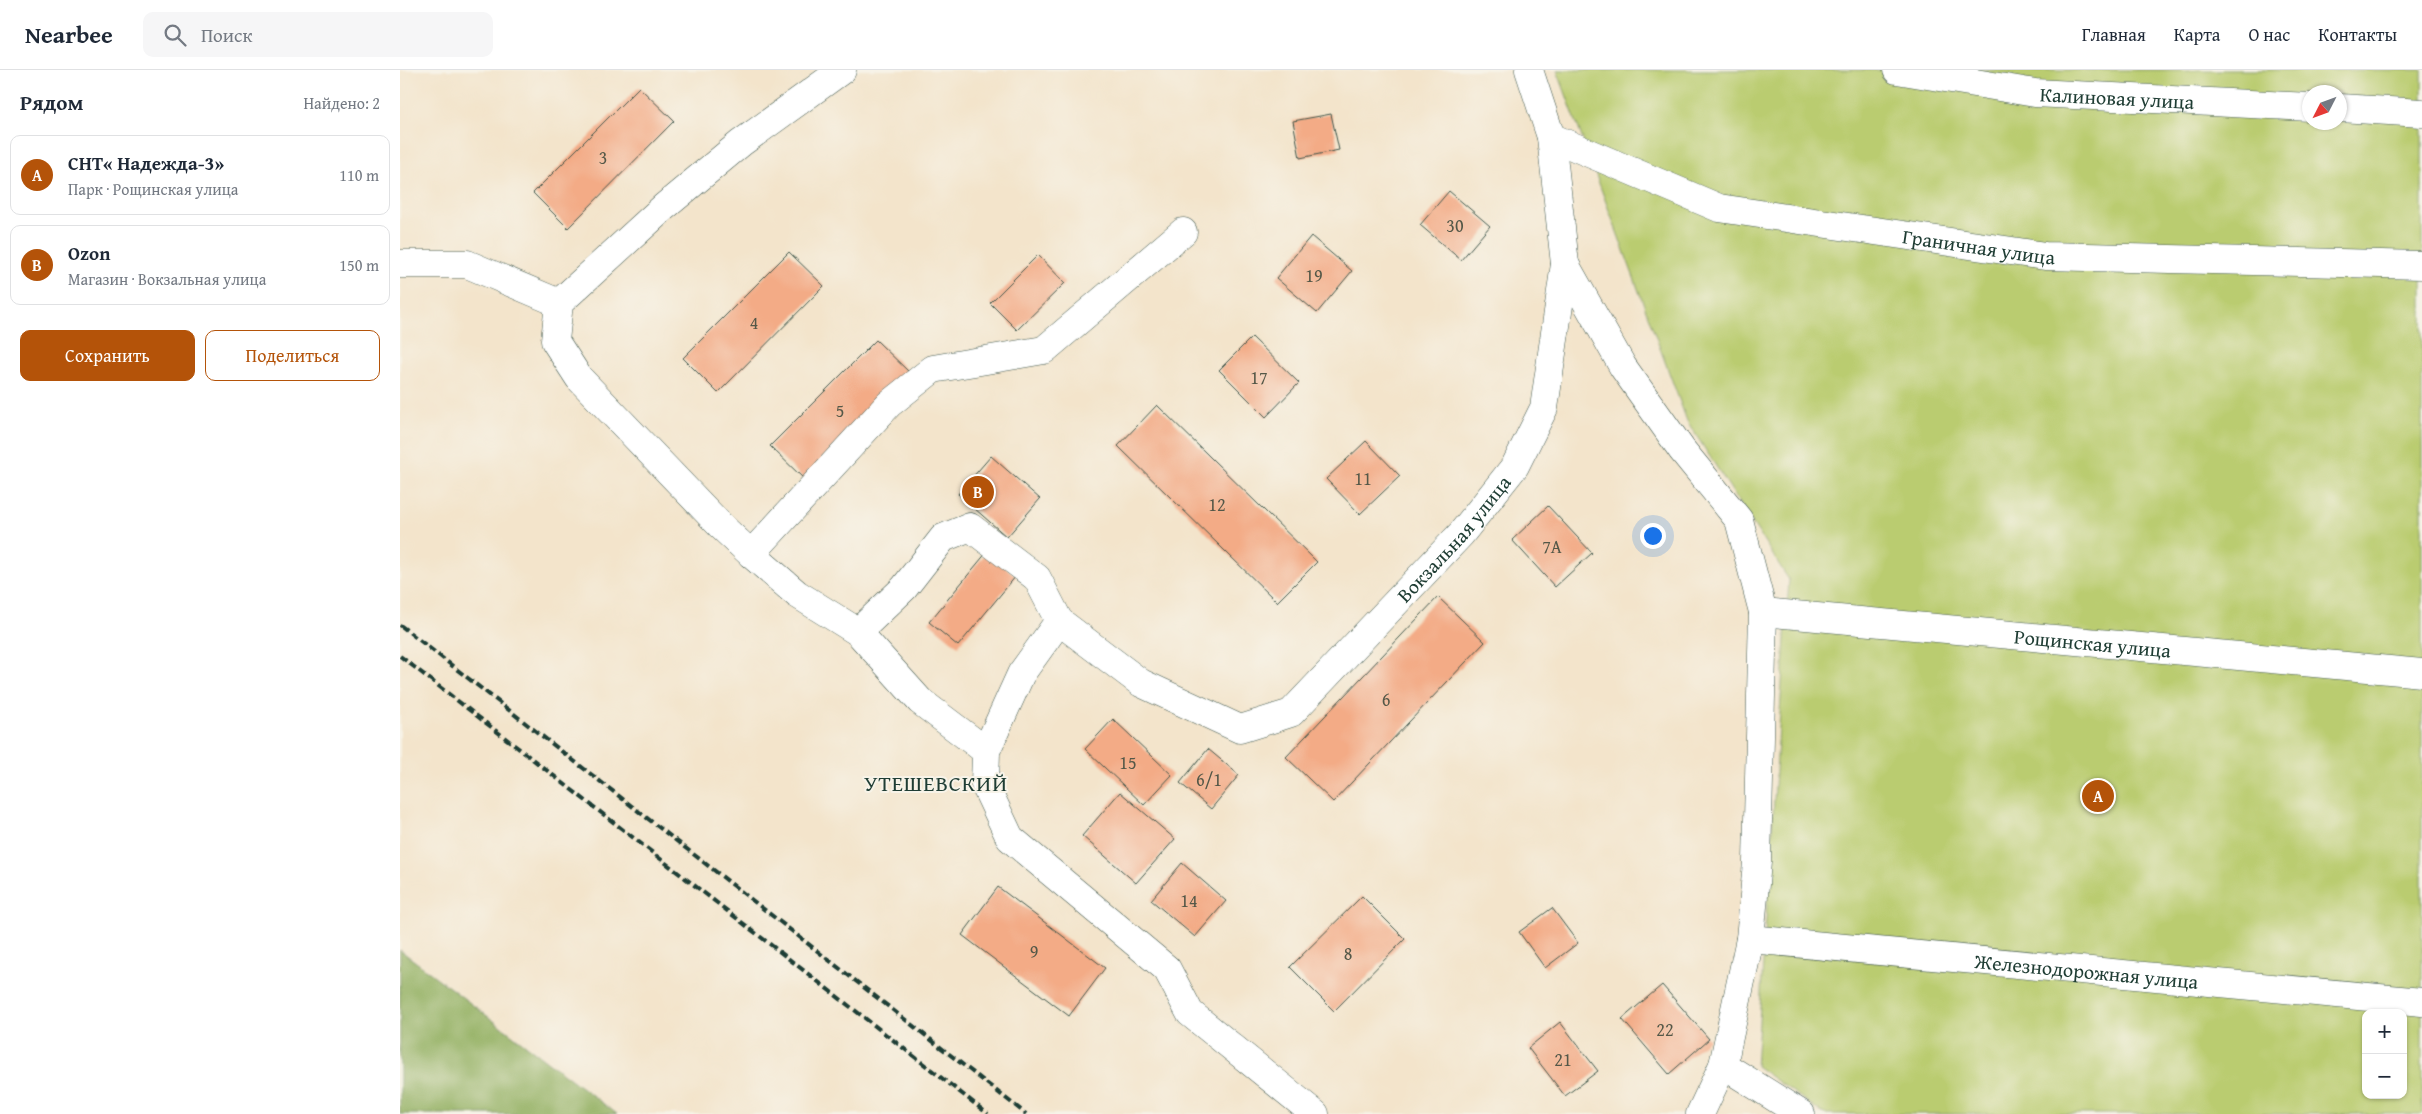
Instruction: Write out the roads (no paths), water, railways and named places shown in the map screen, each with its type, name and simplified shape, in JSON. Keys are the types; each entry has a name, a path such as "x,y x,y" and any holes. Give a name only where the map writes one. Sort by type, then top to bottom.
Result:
{"street":[{"path":"842,70 741,143 664,207 558,303 556,340 579,378 720,525 797,594 858,632 920,701 986,750"},
{"name":"Вокзальная улица","path":"1059,621 1141,683 1240,729 1291,713 1461,534 1515,466 1544,408 1565,264 1551,137 1529,70"},
{"name":"Калиновая улица","path":"1897,70 2035,93 2302,107"},
{"path":"2347,108 2422,113"},
{"name":"Граничная улица","path":"1551,137 1719,208 2045,256 2422,265"},
{"path":"751,554 889,404 933,370 1044,350 1183,232"},
{"path":"400,264 467,264 558,303"},
{"path":"1565,264 1623,367 1682,450 1739,520 1763,612 1757,862 1750,939 1723,1065 1700,1114"},
{"path":"858,632 904,588 943,538 970,527 1037,578 1059,621 1021,674 986,750 985,785 1010,838 1167,969 1190,1013 1315,1114"},
{"name":"Рощинская улица","path":"1763,612 2422,673"},
{"name":"Железнодорожная улица","path":"1750,939 2422,1002"},
{"path":"1723,1065 1801,1114"}],"railway":[{"path":"400,625 1026,1114"},
{"path":"400,656 988,1114"}],"place":[{"name":"Ozon","path":"978,492"},
{"name":"СНТ« Надежда-3»","path":"2098,796"}],"district":[{"name":"УТЕШЕВСКИЙ","path":"936,783"}]}
